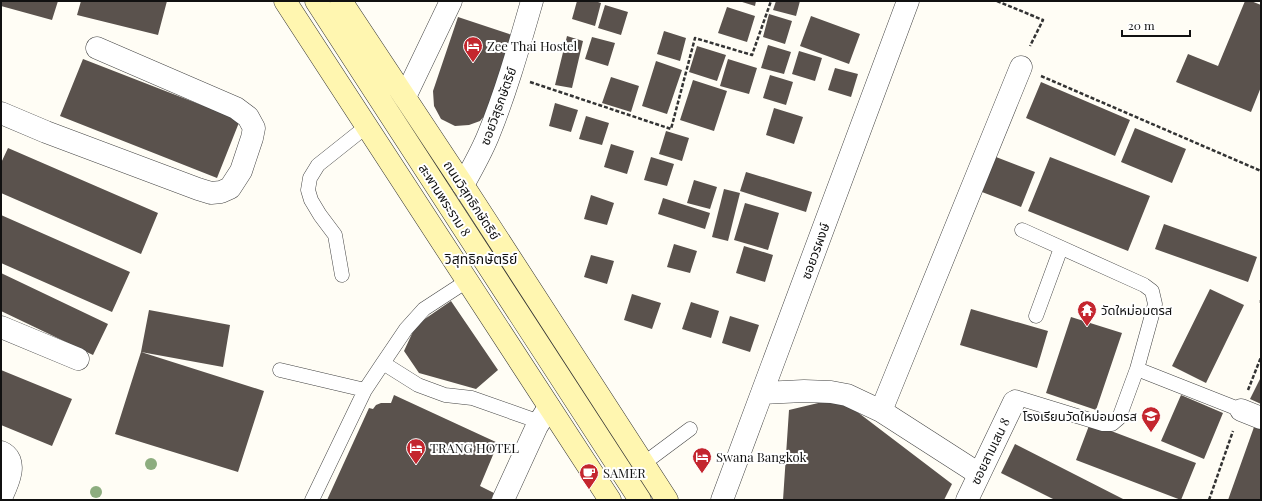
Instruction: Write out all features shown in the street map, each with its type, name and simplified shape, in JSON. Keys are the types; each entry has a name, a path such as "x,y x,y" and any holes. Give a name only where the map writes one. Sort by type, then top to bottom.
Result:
{"main road":[{"path":"285,1 468,281 545,415 610,500"},
{"name":"สะพานพระราม 8","path":"316,1 640,500"},
{"name":"ถนนวิสุทธิกษัตริย์","path":"341,1 463,185 667,500"}],"street":[{"path":"405,97 451,1"},
{"name":"ซอยวิสุธกษัตริย์","path":"463,185 488,136 510,75 532,1"},
{"name":"ซอยวรผงษ์","path":"722,500 908,1"},
{"path":"1,114 198,189 211,193 221,192 230,188 241,171 252,138 254,128 248,117 236,108 97,48"},
{"path":"881,411 1021,67"},
{"path":"1,327 78,359"},
{"path":"762,393 831,392 847,395 881,411 979,474"},
{"name":"ซอยสามเสน 8","path":"966,500 1014,402"},
{"path":"1241,410 1261,418"},
{"path":"502,500 545,415"},
{"path":"1,452 4,453 10,461 11,470 9,482 1,498"}],"lane":[{"path":"342,275 335,235 311,200 308,190 310,178 318,165 367,126"},
{"path":"1014,402 1015,397 1103,424 1112,424 1119,418 1137,369 1155,304 1152,291 1144,285 1022,230"},
{"path":"1036,316 1061,248"},
{"path":"312,500 365,390 406,329 424,309 468,281"},
{"path":"383,362 418,385 445,395 472,398 545,415"},
{"path":"1137,369 1241,410"},
{"path":"280,370 365,390"},
{"path":"643,464 690,429"}],"path":[{"path":"510,75 671,128 695,38 752,55 771,1"},
{"path":"998,1 1043,20 1021,67 1261,171"},
{"path":"1209,500 1261,357"}],"building":[{"path":"1,1 58,1 52,20 1,6"},
{"path":"81,1 167,1 158,35 77,15"},
{"path":"577,1 595,1 601,3 595,26 572,19"},
{"path":"739,1 756,1 755,6"},
{"path":"776,1 800,1 796,16 773,10"},
{"path":"1245,1 1251,1 1261,5 1261,87 1251,112 1176,82 1188,54 1218,66"},
{"path":"605,5 628,12 621,35 598,28"},
{"path":"727,7 755,16 747,42 718,33"},
{"path":"769,14 792,21 785,44 763,37"},
{"path":"811,16 860,34 849,64 800,46"},
{"name":"Zee Thai Hostel","path":"458,17 512,35 492,107 480,121 469,125 455,126 441,119 434,106 433,91"},
{"path":"664,31 686,38 680,61 657,54"},
{"path":"567,36 583,41 572,88 555,85"},
{"path":"592,37 615,43 608,66 585,59"},
{"path":"768,45 791,52 784,74 761,68"},
{"path":"697,46 726,55 717,81 689,72"},
{"path":"799,51 822,58 815,81 792,74"},
{"path":"83,59 240,120 217,178 60,116"},
{"path":"728,59 757,68 749,94 720,86"},
{"path":"656,61 682,70 667,114 642,106"},
{"path":"835,68 858,74 851,97 828,90"},
{"path":"770,75 793,82 786,105 763,98"},
{"path":"611,77 639,86 631,112 602,103"},
{"path":"693,80 727,91 714,131 680,120"},
{"path":"1041,82 1130,120 1115,156 1026,118"},
{"path":"555,103 578,110 571,132 549,126"},
{"path":"774,108 803,117 794,144 766,135"},
{"path":"586,116 609,123 602,145 579,139"},
{"path":"1135,128 1186,149 1172,183 1121,162"},
{"path":"666,131 689,138 682,161 659,154"},
{"path":"611,144 634,151 627,174 604,167"},
{"path":"8,148 158,213 141,254 1,193 1,163"},
{"path":"651,157 674,164 667,186 644,180"},
{"path":"996,157 1035,172 1021,207 982,192"},
{"path":"1050,157 1150,196 1128,251 1028,211"},
{"path":"746,172 812,192 806,212 740,191"},
{"path":"694,180 717,187 710,209 687,203"},
{"path":"724,189 740,193 728,241 712,237"},
{"path":"591,195 614,203 607,225 584,219"},
{"path":"663,198 710,213 705,229 658,214"},
{"path":"745,203 779,213 768,250 734,240"},
{"path":"1,215 130,272 112,312 1,263"},
{"path":"1164,224 1257,257 1248,282 1155,249"},
{"path":"674,244 697,251 690,273 667,267"},
{"path":"744,246 773,255 765,282 736,273"},
{"path":"591,255 614,261 607,284 584,277"},
{"path":"1,273 108,324 93,355 1,311"},
{"path":"1210,289 1244,305 1206,383 1172,366"},
{"path":"632,294 661,303 652,329 624,320"},
{"path":"451,301 498,370 476,389 419,373 404,351 416,325"},
{"path":"691,302 719,311 711,338 682,329"},
{"path":"971,309 1048,331 1037,368 960,345"},
{"path":"149,310 230,325 223,367 141,352"},
{"path":"730,316 759,325 750,352 722,343"},
{"path":"1071,317 1122,333 1096,410 1046,393"},
{"path":"141,352 264,391 238,472 115,434"},
{"path":"1,370 72,399 52,446 1,425"},
{"path":"1261,377 1261,404 1250,399"},
{"name":"TRANG HOTEL","path":"394,395 498,443 480,486 494,493 491,500 327,500 369,408 373,409 376,405 381,403 391,403"},
{"path":"1181,395 1223,413 1204,459 1161,441"},
{"path":"839,398 952,484 944,500 783,500 789,410"},
{"path":"1090,423 1196,463 1181,500 1076,460"},
{"path":"1254,427 1261,429 1261,500 1228,500"},
{"path":"1015,444 1125,500 1055,500 1001,473"}],"place":[{"name":"Zee Thai Hostel","path":"473,63"},
{"name":"วัดใหม่อมตรส","path":"1087,327"},
{"name":"โรงเรียนวัดใหม่อมตรส","path":"1151,433"},
{"name":"TRANG HOTEL","path":"416,465"},
{"name":"Swana Bangkok","path":"702,474"},
{"name":"SAMER","path":"589,490"}],"district":[{"name":"วิสุทธิกษัตริย์","path":"481,259"}]}
